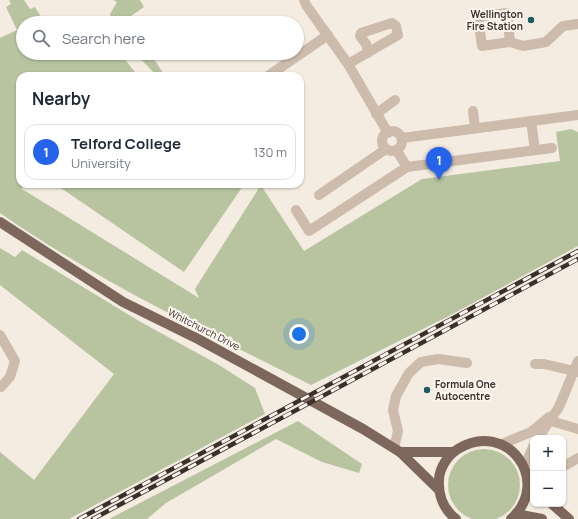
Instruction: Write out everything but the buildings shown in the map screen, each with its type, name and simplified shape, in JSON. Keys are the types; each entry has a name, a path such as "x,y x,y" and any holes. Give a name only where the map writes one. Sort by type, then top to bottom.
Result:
{"main road":[{"name":"Whitchurch Drive","path":"0,222 123,302 278,382 397,450 439,490"},
{"path":"456,519 451,515 442,502 439,490 439,477 444,464 452,452 468,442 488,440 502,444 515,453 524,467 530,482 526,498 514,517 542,519"},
{"name":"Whitchurch Drive","path":"397,450 452,452"},
{"path":"555,507 569,519"}],"street":[{"path":"304,0 348,64 388,133"},
{"path":"510,42 522,46 546,42 563,26 578,24"},
{"path":"304,51 328,35"},
{"path":"348,64 368,53"},
{"path":"274,72 291,60"},
{"path":"376,114 396,100"},
{"path":"473,110 475,128"},
{"path":"402,138 578,115"},
{"path":"530,121 535,150"},
{"path":"397,151 390,151 386,149 383,145 383,139 388,133 396,132 402,138"},
{"path":"397,151 401,146 402,138"},
{"path":"296,210 310,231 407,167 552,148"},
{"path":"319,195 386,149"},
{"path":"397,151 407,167"},
{"path":"0,226 11,230"},
{"path":"0,334 15,361 10,377 1,387"},
{"path":"397,450 398,431 393,410 396,396 409,373 421,362 438,359 467,363"},
{"path":"535,364 577,368 552,421 540,435"},
{"path":"502,444 531,432 559,407"},
{"path":"552,421 577,427"},
{"path":"524,467 530,454"},
{"path":"566,465 578,458"}],"green space":[{"path":"9,0 24,0 30,9 35,7 41,16 16,16 16,28 6,7 11,4"},
{"path":"113,0 140,0 144,7 131,16 110,16 110,14 117,2"},
{"path":"16,30 16,60 125,60 135,72 16,72 16,188 22,188 199,298 195,289 259,188 263,188 304,251 422,179 560,161 556,132 571,129 578,132 578,246 449,316 311,385 152,305 37,238 0,213 0,38"},
{"path":"142,60 155,60 162,72 153,72"},
{"path":"61,188 242,188 184,272"},
{"path":"0,248 15,257 22,250 139,321 219,365 255,388 265,414 69,519 0,519 0,452 34,480 114,374 0,285"},
{"path":"298,421 362,464 359,473 322,462 276,439 166,503 147,519 109,519"},
{"path":"477,450 491,450 510,459 519,478 519,492 510,511 491,520 477,520 458,511 449,492 449,478 458,459"}],"railway":[{"path":"79,519 578,251"},
{"path":"93,519 578,259"}],"place":[{"name":"Wellington Fire Station","path":"531,20"},
{"name":"Telford College","path":"439,180"},
{"name":"Formula One Autocentre","path":"427,390"}]}
